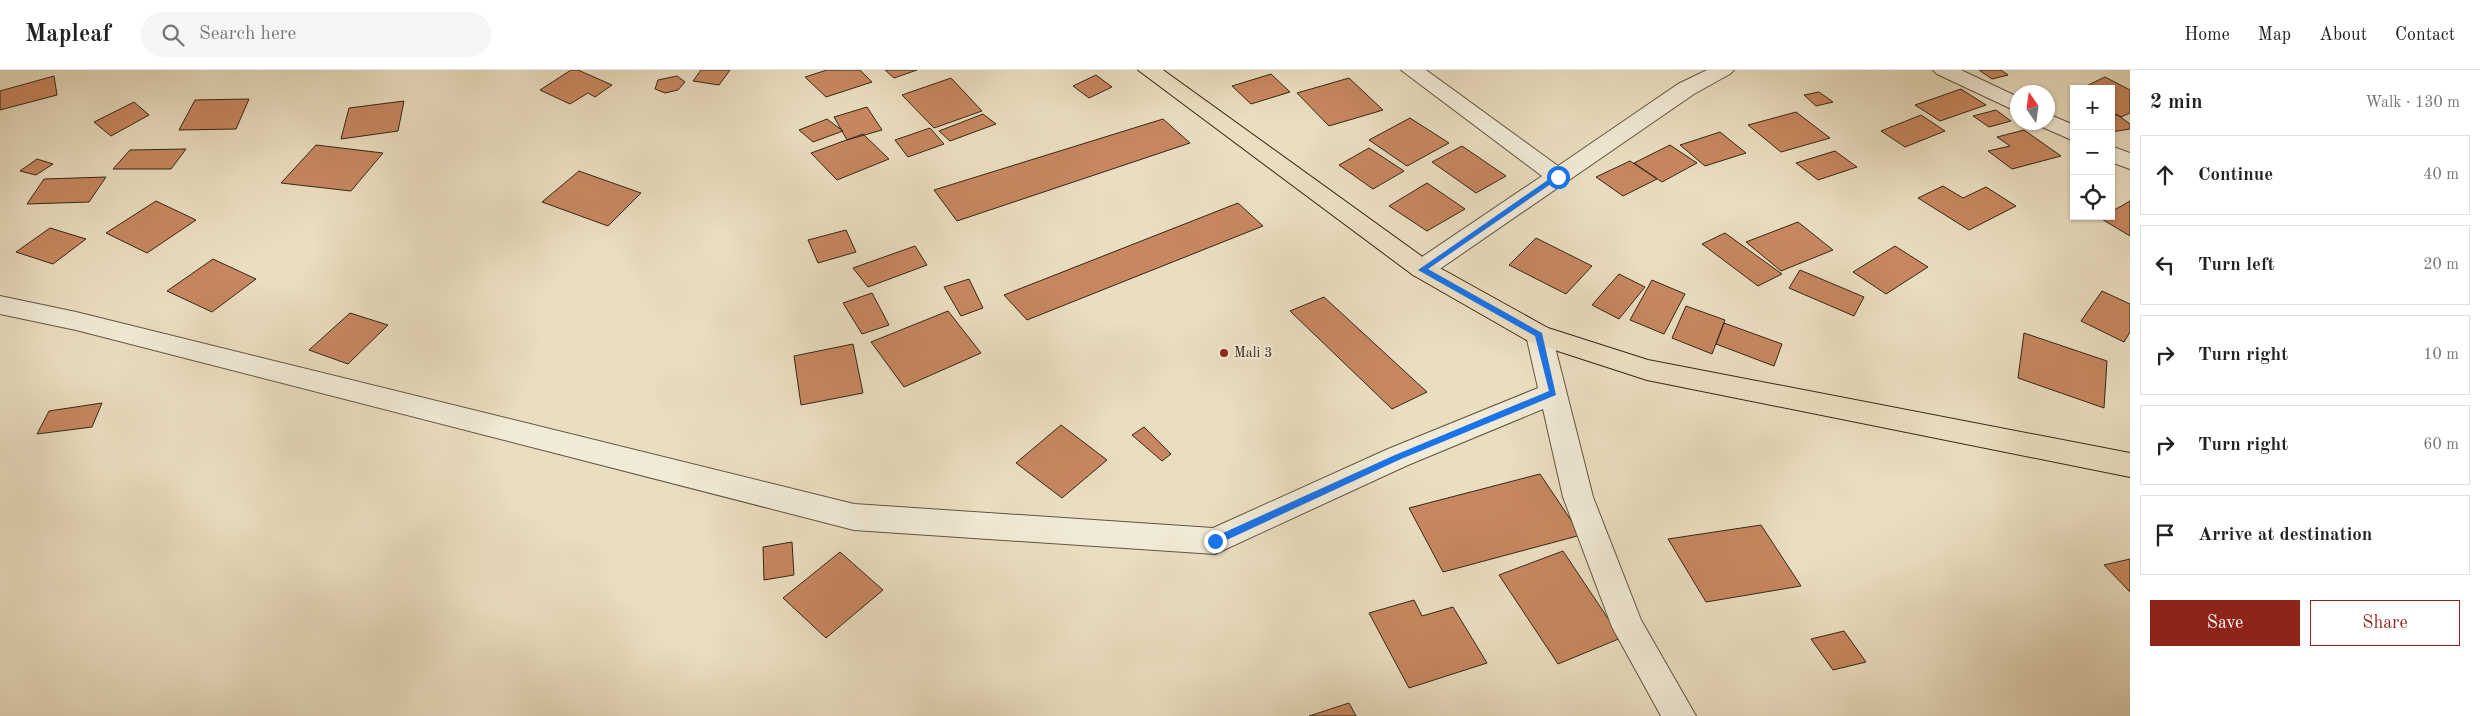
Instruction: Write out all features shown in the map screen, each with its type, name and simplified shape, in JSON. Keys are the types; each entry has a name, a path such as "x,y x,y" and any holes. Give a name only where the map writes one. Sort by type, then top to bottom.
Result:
{"main road":[{"path":"1149,70 1422,270 1539,335 1647,370 2130,465"}],"street":[{"path":"1412,70 1558,177"},
{"path":"1422,270 1686,89 1723,70"},
{"path":"1944,70 2010,102"},
{"path":"2055,124 2070,132"},
{"path":"2115,155 2130,162"},
{"path":"0,305 86,323 854,517 1215,541 1398,457 1553,393"},
{"path":"1539,335 1578,497 1624,617 1679,716"}],"building":[{"path":"571,70 578,70 612,85 595,97 588,93 570,104 540,90"},
{"path":"701,70 730,70 719,85 693,81"},
{"path":"827,70 860,70 872,82 826,97 805,77"},
{"path":"885,70 917,70 894,78"},
{"path":"1979,70 2001,70 2008,75 1992,79"},
{"path":"1271,74 1290,92 1251,104 1232,86"},
{"path":"1096,75 1112,87 1089,98 1073,86"},
{"path":"54,76 57,95 0,110 0,91"},
{"path":"677,76 685,82 678,90 665,93 655,89 658,80"},
{"path":"2105,77 2130,90 2130,113 2121,117 2115,114 2115,85 2088,85"},
{"path":"951,78 982,111 934,128 902,95"},
{"path":"1349,78 1383,110 1329,126 1297,93"},
{"path":"1961,89 1986,105 1940,121 1915,105"},
{"path":"1819,92 1833,102 1816,106 1804,95"},
{"path":"249,99 236,129 179,130 195,100"},
{"path":"404,101 398,131 341,139 349,108"},
{"path":"134,102 149,115 111,136 94,122"},
{"path":"867,107 882,130 847,140 834,117"},
{"path":"1996,110 2010,121 1989,127 1973,116"},
{"path":"1796,112 1830,138 1781,152 1748,125"},
{"path":"983,114 996,124 950,141 939,131"},
{"path":"1921,115 1945,131 1905,147 1881,131"},
{"path":"2115,115 2118,115 2130,124 2130,129 2115,131"},
{"path":"1410,118 1449,143 1407,166 1369,140"},
{"path":"827,119 843,131 813,142 799,130"},
{"path":"1163,119 1190,143 957,221 934,190"},
{"path":"930,128 944,144 908,157 895,140"},
{"path":"2024,130 2061,156 2012,169 1988,151 2010,146 1997,137"},
{"path":"1720,132 1746,153 1705,166 1680,145"},
{"path":"863,134 889,159 837,180 811,153"},
{"path":"316,145 383,153 351,191 281,183"},
{"path":"1670,145 1697,163 1662,182 1634,163"},
{"path":"1462,146 1506,176 1476,193 1432,162"},
{"path":"1369,148 1404,171 1373,189 1339,165"},
{"path":"186,149 171,169 113,169 130,150"},
{"path":"1835,151 1857,167 1818,180 1796,163"},
{"path":"37,159 53,164 36,175 20,171"},
{"path":"1630,161 1657,179 1623,196 1596,177"},
{"path":"579,171 641,193 608,226 542,202"},
{"path":"106,177 89,202 27,204 44,179"},
{"path":"1427,183 1465,209 1427,231 1389,206"},
{"path":"1943,186 1963,198 1986,187 2016,206 1969,230 1918,198"},
{"path":"156,201 196,220 147,253 106,233"},
{"path":"2130,201 2130,236 2103,220 2115,220 2115,210"},
{"path":"1238,203 1263,226 1027,320 1004,295"},
{"path":"1798,222 1833,250 1781,271 1746,242"},
{"path":"50,228 86,239 53,264 16,252"},
{"path":"846,230 856,252 818,263 808,240"},
{"path":"1725,233 1782,274 1758,286 1702,244"},
{"path":"1536,238 1592,266 1566,294 1509,265"},
{"path":"915,246 927,265 868,287 853,268"},
{"path":"1895,246 1928,267 1886,294 1853,272"},
{"path":"213,259 256,279 212,312 167,291"},
{"path":"1800,270 1864,297 1854,316 1789,288"},
{"path":"1619,274 1645,287 1619,319 1592,305"},
{"path":"969,279 983,308 961,316 944,287"},
{"path":"1652,280 1685,294 1664,334 1630,320"},
{"path":"2102,291 2130,304 2130,332 2124,342 2081,321"},
{"path":"872,293 889,325 862,334 843,303"},
{"path":"1324,297 1427,392 1392,409 1290,311"},
{"path":"1686,306 1725,320 1712,354 1672,338"},
{"path":"948,311 981,353 904,387 871,342"},
{"path":"350,313 388,325 348,364 309,350"},
{"path":"1724,323 1782,344 1774,366 1716,344"},
{"path":"2024,333 2107,361 2104,408 2018,378"},
{"path":"853,344 863,393 801,405 794,356"},
{"path":"102,403 92,427 37,434 49,411"},
{"path":"1061,425 1107,460 1062,498 1016,463"},
{"path":"1144,427 1171,454 1162,461 1132,435"},
{"path":"1540,474 1581,535 1443,572 1409,508"},
{"path":"1761,525 1801,586 1706,602 1668,539"},
{"path":"792,542 794,575 764,580 763,547"},
{"path":"1563,551 1621,638 1558,664 1499,575"},
{"path":"840,552 883,590 826,638 783,598"},
{"path":"2130,559 2130,592 2104,565"},
{"path":"1414,600 1422,616 1453,607 1487,663 1409,688 1369,613"},
{"path":"1844,631 1866,662 1833,670 1811,639"},
{"path":"1349,703 1356,716 1309,716"}],"place":[{"name":"Mali 3","path":"1224,353"}],"route":[{"path":"1215,541 1398,457 1553,393 1539,335 1422,270 1558,177"}]}
